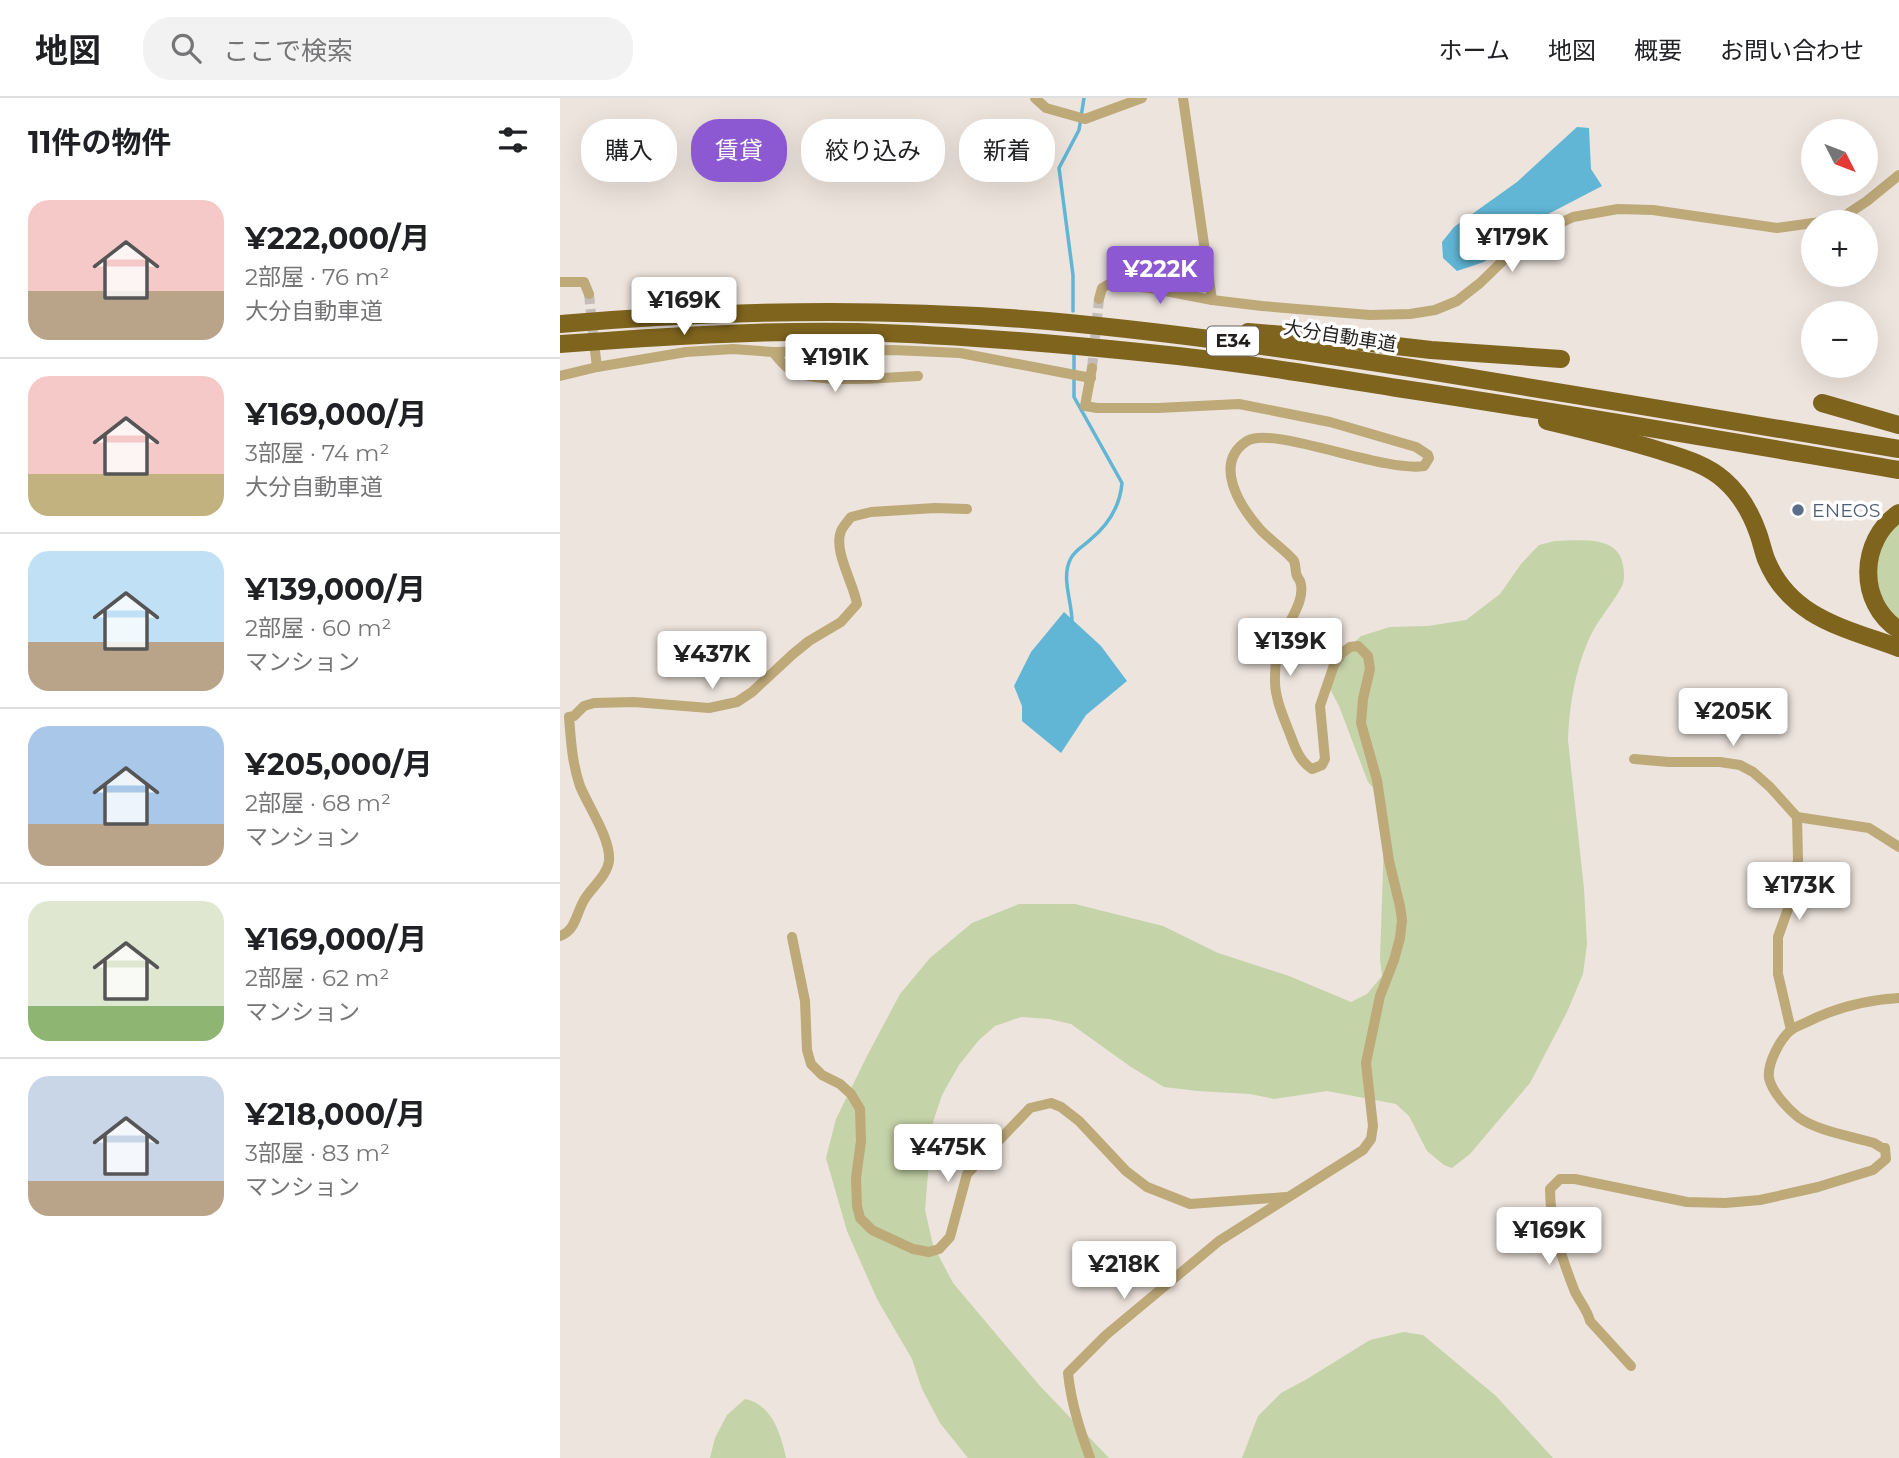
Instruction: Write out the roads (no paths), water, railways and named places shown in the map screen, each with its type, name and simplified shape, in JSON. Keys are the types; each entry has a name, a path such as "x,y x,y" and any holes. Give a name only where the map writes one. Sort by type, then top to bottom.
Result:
{"highway":[{"name":"大分自動車道","path":"560,324 637,317 835,312 1046,321 1256,344 1557,391 1899,449"},
{"path":"1046,321 1259,333 1431,350 1561,359"},
{"name":"E34","path":"560,344 719,335 857,332 1151,353 1553,411 1899,470"},
{"path":"1261,367 1551,422 1639,444 1705,467 1731,487 1750,512 1766,559 1788,595 1822,619 1899,648"},
{"path":"1822,403 1899,425"},
{"path":"1899,513 1879,532 1871,549 1868,569 1869,590 1877,607 1889,623 1899,630"}],"street":[{"path":"1035,98 1046,108 1085,119 1142,98"},
{"path":"1183,98 1212,300"},
{"path":"1854,210 1899,174"},
{"path":"1098,299 1102,288 1109,284 1212,300 1370,316 1410,314 1435,310 1457,300 1533,236 1573,218 1618,209 1653,210 1777,228 1801,225"},
{"path":"560,282 584,282 589,294"},
{"path":"560,376 686,352 733,349 773,352 892,350 960,353 1066,373 1089,374 1084,406 1158,408 1239,404 1331,422 1416,447 1428,455 1424,466 1415,467 1269,437 1248,439 1233,454 1229,471 1240,502 1258,528 1294,561 1296,575 1301,582 1300,597 1280,642 1274,679 1278,705 1299,758 1312,769 1322,765 1325,759 1320,706 1334,665 1350,647 1359,646 1368,656 1370,669 1361,723 1377,780 1389,861 1400,906 1401,938 1380,996 1366,1063 1373,1126 1371,1139 1363,1150 1219,1241 1105,1335 1068,1373 1075,1414 1090,1458"},
{"path":"594,351 597,367"},
{"path":"773,352 787,367 814,377 834,379 918,376"},
{"path":"560,936 573,926 583,900 609,863 607,845 581,787 572,759 569,717 574,716 584,706 594,703 634,702 709,708 737,702 808,642 841,622 857,604 855,590 842,560 839,541 841,531 851,517 872,512 967,509"},
{"path":"1634,759 1740,765 1770,787 1797,817 1869,828 1899,847"},
{"path":"1791,1030 1778,974 1778,937 1793,895 1798,860 1797,817"},
{"path":"792,937 805,1001 807,1050 811,1064 822,1075 840,1084 851,1094 860,1109 861,1141 856,1178 858,1206 860,1218 872,1230 913,1249 929,1252 939,1249 950,1237 967,1174 1030,1108 1051,1103 1079,1121 1126,1171 1147,1187 1190,1204 1290,1197"},
{"path":"1631,1366 1590,1321 1580,1303 1563,1262 1550,1209 1550,1189 1560,1180 1575,1179 1687,1202 1725,1203 1760,1200 1872,1170 1886,1159 1885,1148 1812,1125 1798,1117 1781,1101 1769,1079 1770,1066 1777,1048 1791,1030 1838,1009 1899,998"}],"water":[{"path":"1577,127 1589,128 1591,169 1602,186 1531,223 1484,262 1457,271 1443,258 1442,242 1454,227 1517,182"},
{"path":"1064,612 1101,646 1127,681 1086,715 1061,753 1022,721 1022,706 1014,686 1031,652"}],"waterway":[{"path":"1073,311 1073,275 1059,168 1079,130 1084,98"},
{"path":"1072,624 1068,566 1075,552 1108,521 1119,499 1122,483 1074,397 1074,350"}],"tunnel":[{"path":"589,294 594,345"},
{"path":"1092,368 1099,299"}],"place":[{"name":"ENEOS","path":"1798,510"}]}
